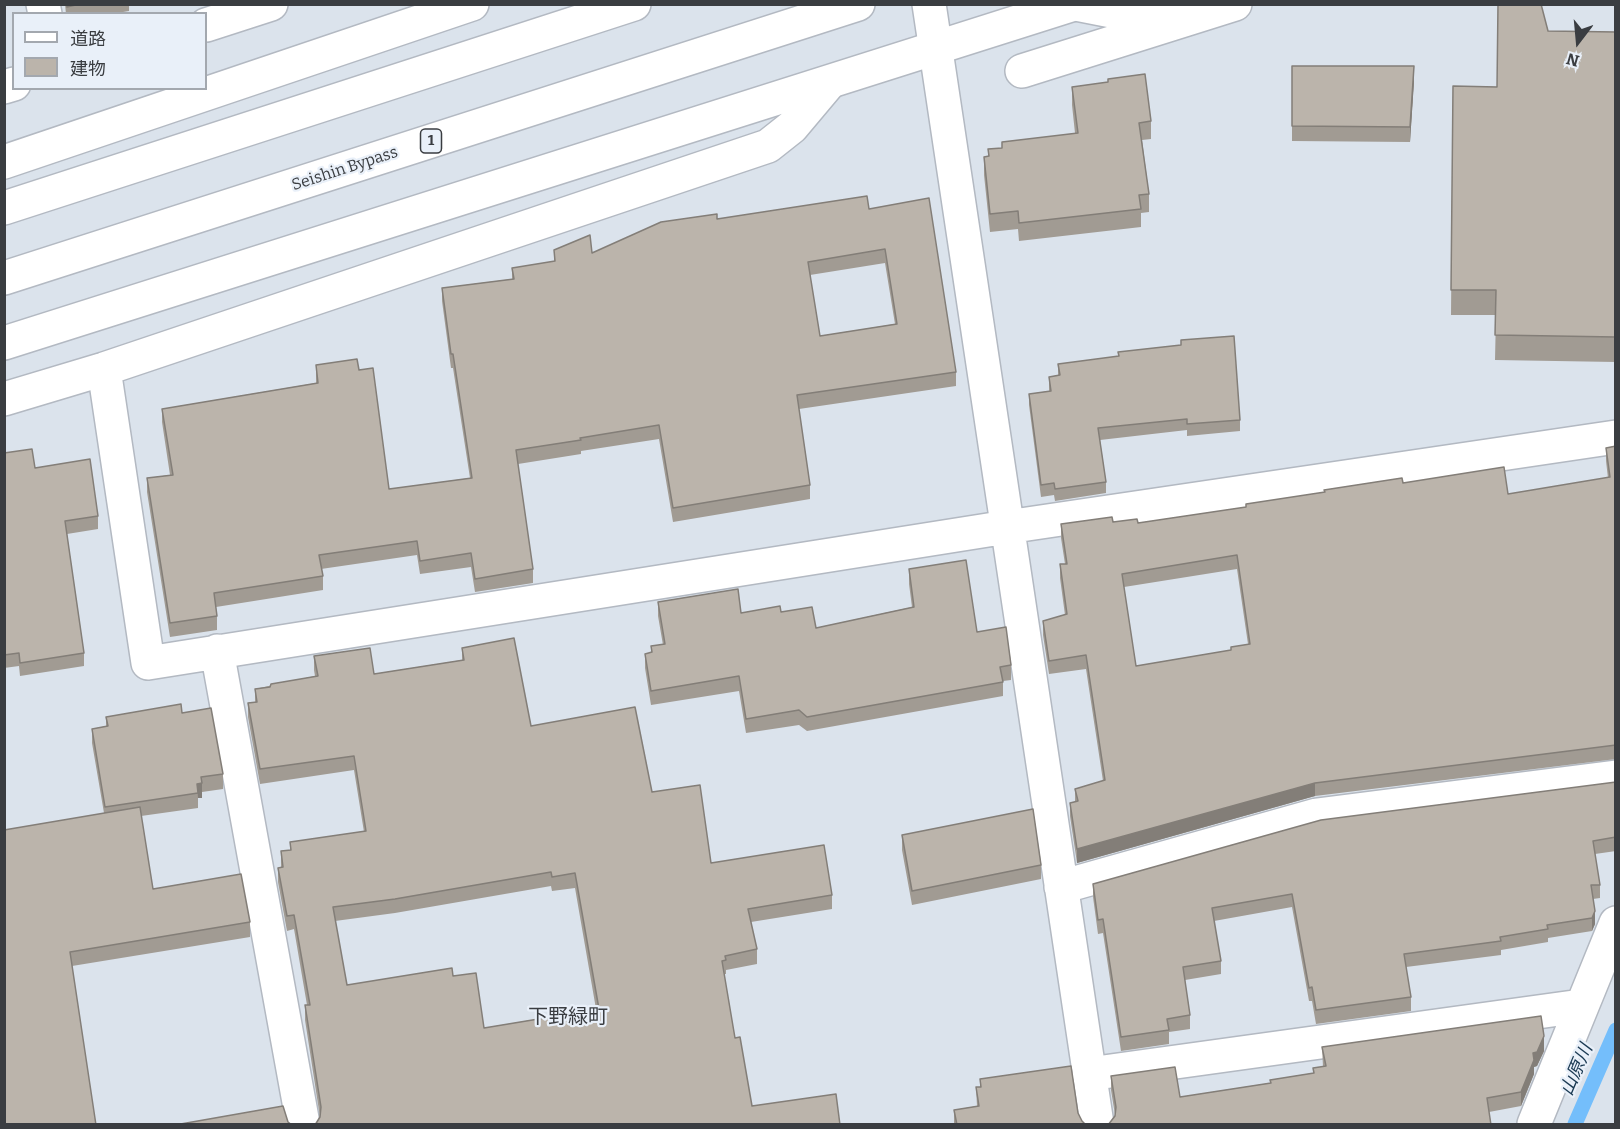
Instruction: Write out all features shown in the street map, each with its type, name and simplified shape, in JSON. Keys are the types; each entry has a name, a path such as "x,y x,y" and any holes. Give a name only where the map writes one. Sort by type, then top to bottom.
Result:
{"main road":[{"path":"207,25 271,4"},
{"path":"4,162 472,4"},
{"path":"4,208 634,4"},
{"name":"Seishin Bypass","path":"4,278 858,4"},
{"path":"929,4 1097,1125"},
{"path":"4,343 936,50 1075,4 1142,17 1182,21"},
{"path":"1022,71 1234,4"},
{"path":"4,399 104,369 768,146 792,127 829,83"},
{"path":"104,369 148,663 1007,526 1616,437"},
{"path":"217,651 303,1125"},
{"path":"1061,887 1317,815 1616,777"},
{"path":"1534,1125 1616,923"},
{"path":"1089,1074 1581,1006"}],"building":[{"path":"1498,4 1541,4 1548,31 1616,32 1616,337 1495,335 1496,290 1451,290 1453,86 1497,87"},
{"path":"1292,66 1414,66 1410,127 1292,126"},
{"path":"1145,74 1151,121 1139,123 1149,194 1139,195 1141,209 1019,223 1018,211 990,214 984,157 989,156 988,149 1002,148 1002,142 1078,133 1072,87"},
{"path":"867,196 869,209 929,198 956,372 797,395 810,485 673,508 659,425 516,450 533,569 475,579 471,553 420,561 417,541 319,555 323,576 214,593 217,616 170,623 147,478 173,475 162,409 318,383 316,365 357,359 359,370 373,368 389,489 472,478 442,288 514,279 512,268 555,261 554,250 590,235 592,253 661,222 717,214 717,219","holes":["885,249 897,324 820,336 808,262"]},
{"path":"1234,336 1240,420 1187,424 1187,419 1098,428 1106,482 1055,489 1054,483 1041,485 1029,394 1051,391 1049,377 1060,375 1058,364 1119,356 1118,352 1181,345 1181,340"},
{"path":"1616,446 1616,745 1315,783 1077,849 1070,803 1078,801 1075,789 1105,780 1086,655 1049,661 1043,621 1067,614 1060,564 1067,564 1061,524 1112,517 1113,522 1137,519 1138,523 1246,507 1246,504 1402,478 1403,483 1504,467 1508,494 1610,477 1606,448","holes":["1237,555 1250,644 1231,647 1231,650 1136,666 1122,574"]},
{"path":"32,449 35,468 90,459 98,516 65,521 84,653 20,663 19,653 4,655 4,453"},
{"path":"966,560 977,632 1006,627 1011,665 1000,667 1003,682 807,717 799,710 746,719 739,676 651,691 645,654 652,652 651,646 665,644 658,602 738,589 741,613 780,606 781,612 812,607 816,628 914,607 909,569"},
{"path":"514,638 531,726 635,707 652,792 700,785 711,863 824,845 832,895 748,909 757,949 725,956 726,960 722,961 735,1038 740,1037 752,1106 836,1094 840,1125 315,1125 320,1117 321,1107 305,1005 310,1005 294,915 287,916 278,868 283,867 281,851 291,850 290,842 366,831 354,756 260,769 248,703 257,702 255,689 318,676 314,656 370,648 374,674 464,660 462,648","holes":["551,872 552,877 575,873 599,1009 484,1028 476,973 453,976 452,968 347,985 333,907 395,899"]},
{"path":"181,704 182,713 211,708 223,774 201,777 202,783 197,784 198,793 105,807 92,729 108,726 106,717"},
{"path":"1616,782 1616,837 1593,841 1600,885 1591,885 1595,911 1592,918 1547,925 1548,929 1500,937 1501,941 1404,954 1411,997 1316,1010 1312,987 1309,988 1292,894 1212,908 1221,961 1183,967 1190,1015 1167,1019 1169,1030 1121,1037 1103,919 1098,920 1093,884 1321,820"},
{"path":"140,807 153,889 241,874 250,922 70,952 96,1125 4,1125 4,830"},
{"path":"1033,809 1041,865 912,891 902,835"},
{"path":"1541,1016 1544,1036 1537,1052 1533,1053 1534,1060 1521,1092 1487,1098 1491,1125 1108,1125 1115,1116 1116,1107 1111,1076 1175,1067 1180,1097 1271,1083 1270,1080 1314,1073 1313,1068 1326,1066 1322,1047"},
{"path":"1071,1066 1078,1113 1086,1125 957,1125 954,1110 979,1106 976,1087 981,1087 980,1079"},
{"path":"283,1106 288,1122 292,1125 175,1125"}],"waterway":[{"name":"山原川","path":"1575,1124 1616,1030"}],"district":[{"name":"下野緑町","path":"568,1017"}]}
